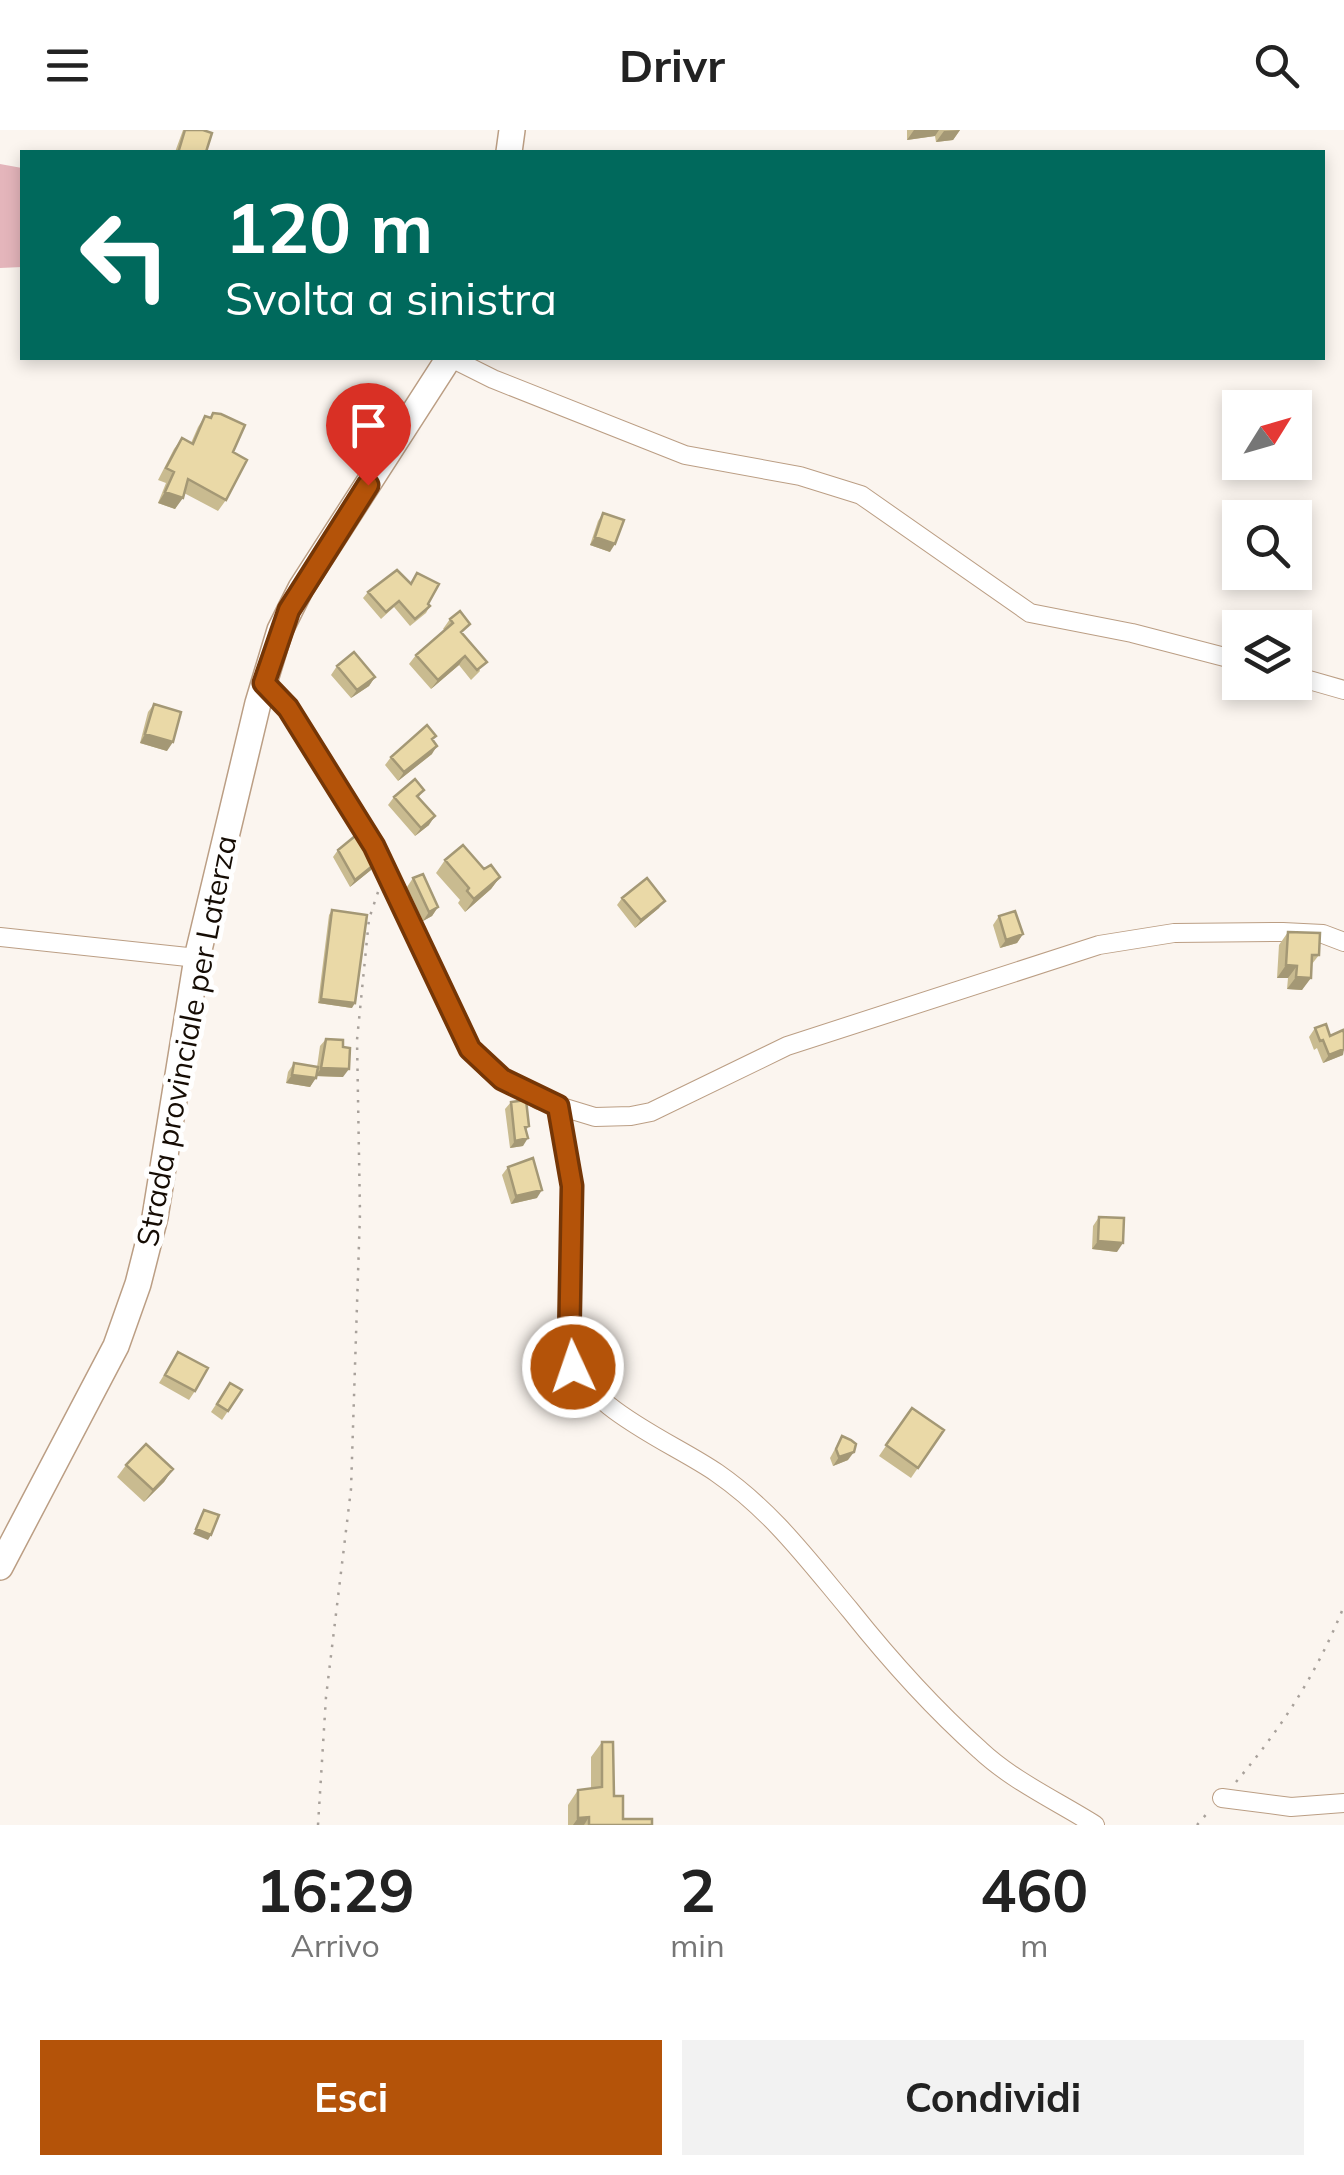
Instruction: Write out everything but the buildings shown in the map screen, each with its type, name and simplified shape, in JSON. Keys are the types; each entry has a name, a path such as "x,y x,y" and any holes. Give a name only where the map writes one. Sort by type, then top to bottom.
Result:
{"main road":[{"name":"Strada provinciale per Laterza","path":"0,1567 116,1346 138,1284 154,1217 197,958 280,630 301,588 449,360"}],"street":[{"path":"454,360 492,379 685,455 800,476 861,495 1030,613 1222,656"},
{"path":"1312,681 1344,690"},
{"path":"264,683 278,694 295,719 388,873 476,1058 518,1089 595,1117 651,1112 787,1046 1081,951 1136,937 1283,932 1322,934 1344,942"},
{"path":"0,937 197,958"},
{"path":"558,1106 572,1186 569,1350 582,1381 612,1408 684,1450 779,1523 866,1628 977,1748 1095,1825"},
{"path":"1222,1798 1291,1807 1344,1804"}],"path":[{"path":"318,1825 326,1696 351,1489 360,1213 357,1040 369,919 388,873"},
{"path":"1197,1825 1272,1739 1311,1679 1344,1606"}],"shaded area":[{"path":"0,164 20,168 20,267 0,268"}],"route":[{"path":"368,485 289,610 264,683 278,694 303,730 374,846 476,1058 518,1089 558,1106 572,1186 569,1350 573,1367"}]}
